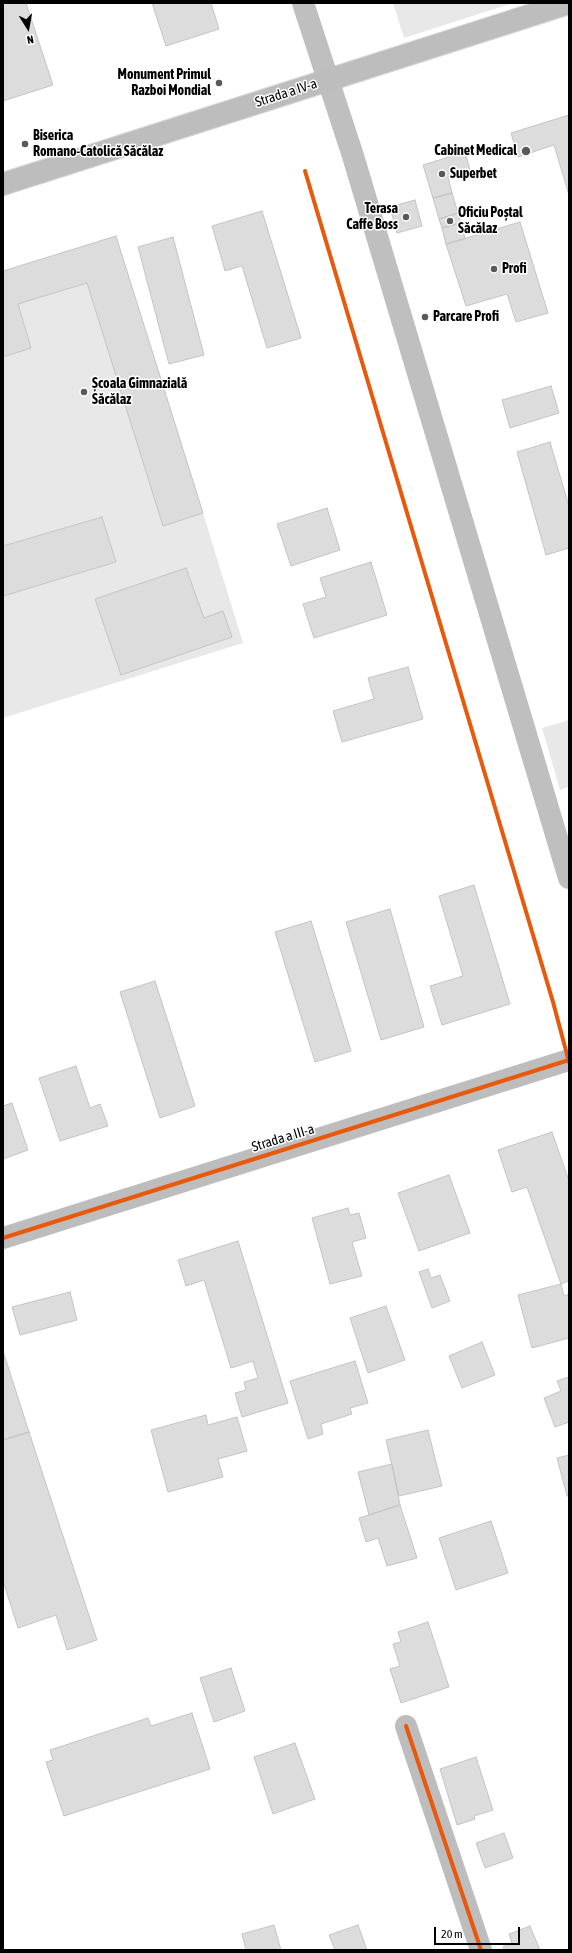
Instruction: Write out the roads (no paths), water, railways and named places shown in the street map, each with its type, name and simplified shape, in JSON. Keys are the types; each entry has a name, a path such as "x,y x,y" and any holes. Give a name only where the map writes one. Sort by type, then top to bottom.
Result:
{"main road":[{"path":"303,3 357,171 569,878"}],"street":[{"name":"Strada a IV-a","path":"3,184 569,3"},
{"name":"Strada a III-a","path":"3,1238 569,1060"},
{"path":"406,1726 481,1950"}],"place":[{"name":"Monument Primul Razboi Mondial","path":"219,83"},
{"name":"Biserica Romano-Catolică Săcălaz","path":"25,144"},
{"name":"Cabinet Medical","path":"526,151"},
{"name":"Superbet","path":"442,174"},
{"name":"Terasa Caffe Boss","path":"406,217"},
{"name":"Oficiu Poștal Săcălaz","path":"450,221"},
{"name":"Profi","path":"494,269"},
{"name":"Parcare Profi","path":"425,317"},
{"name":"Școala Gimnazială Săcălaz","path":"84,392"}]}
